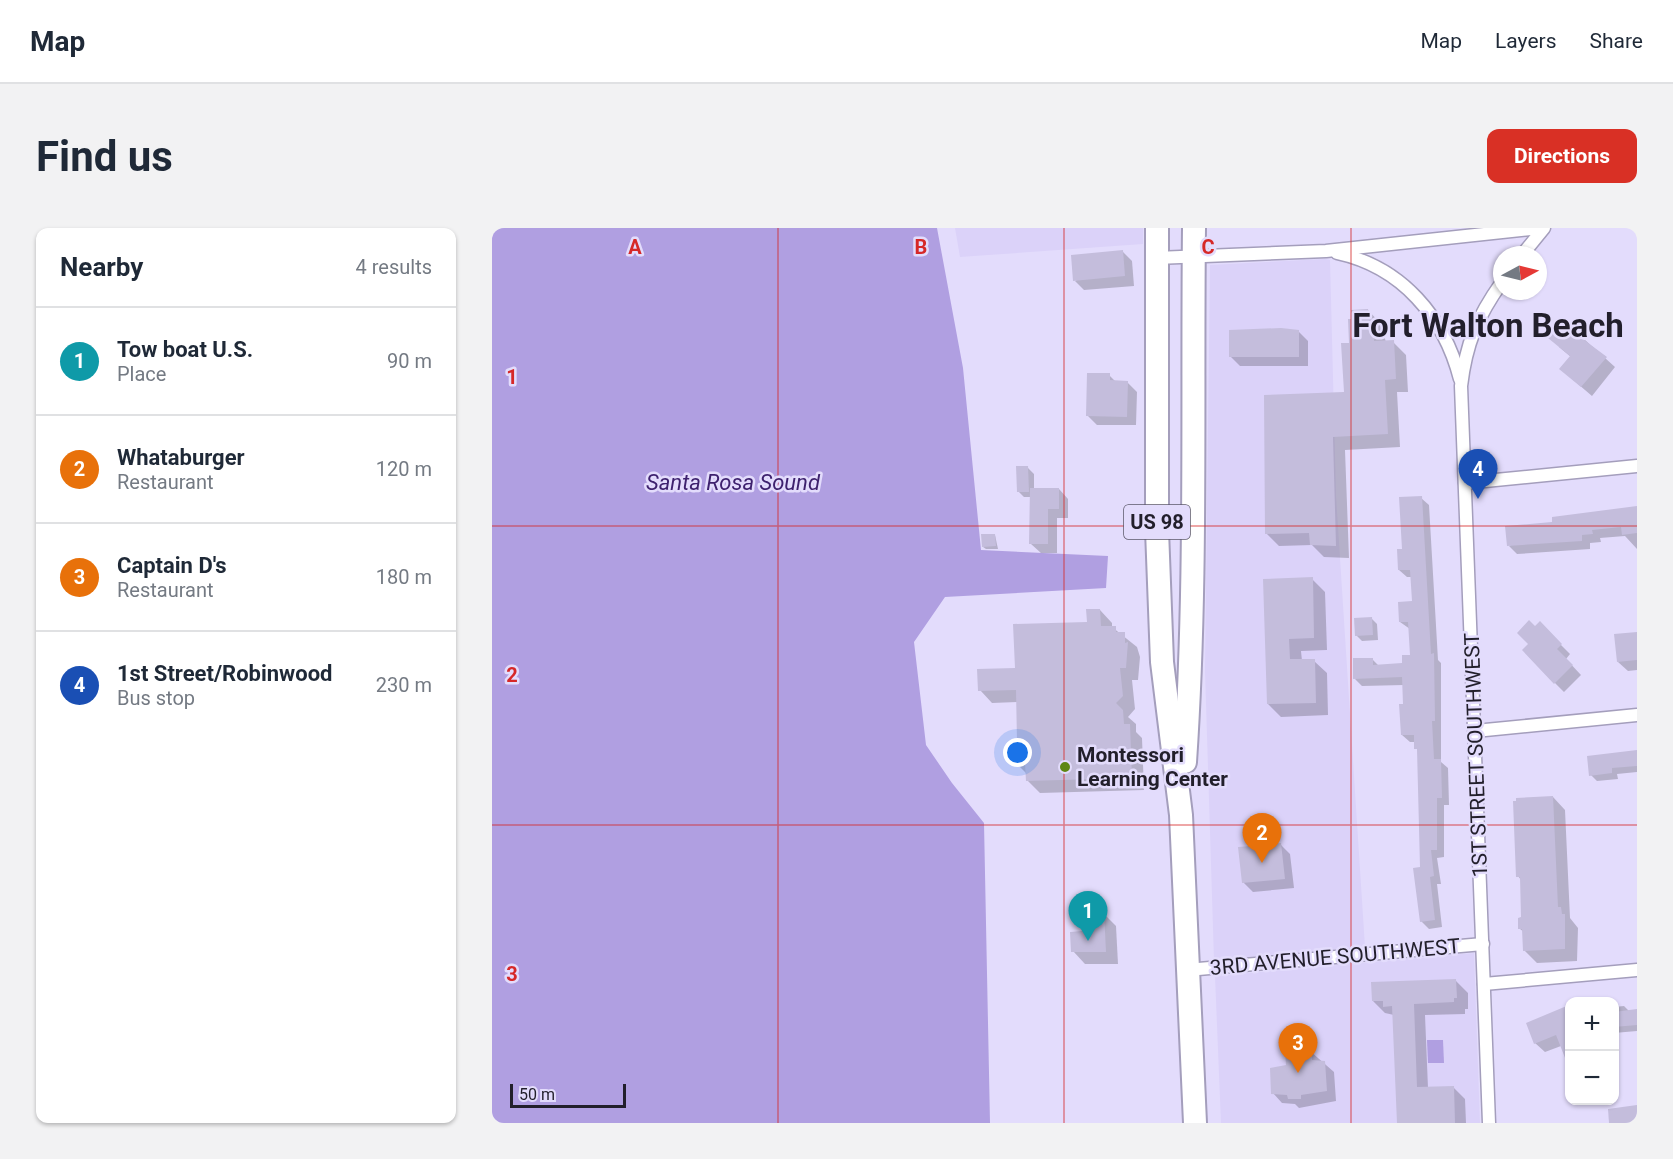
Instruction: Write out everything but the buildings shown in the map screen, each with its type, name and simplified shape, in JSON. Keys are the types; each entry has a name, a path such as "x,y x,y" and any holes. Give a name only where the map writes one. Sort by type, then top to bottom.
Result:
{"highway":[{"name":"US 98","path":"1157,228 1157,530 1162,662 1181,815 1195,1123"},
{"name":"US 98","path":"1181,815 1192,662 1195,552 1194,228"}],"street":[{"path":"1156,258 1326,250 1542,228"},
{"path":"1529,246 1542,228"},
{"name":"1ST STREET SOUTHWEST","path":"1326,250 1349,256 1378,268 1400,281 1417,296 1432,315 1449,346 1461,386"},
{"name":"1ST STREET SOUTHWEST","path":"1489,1123 1461,386 1468,344 1483,310 1493,295"},
{"path":"1466,483 1637,466"},
{"path":"1475,731 1637,715"},
{"name":"3RD AVENUE SOUTHWEST","path":"1187,970 1483,944"},
{"path":"1484,984 1637,969"}],"shaded area":[{"path":"955,228 1143,228 1143,244 960,257"},
{"path":"1330,260 1336,496 1365,947 1214,960 1205,671 1210,265"},
{"path":"1474,953 1480,1123 1221,1123 1215,976"}],"water":[{"name":"Santa Rosa Sound","path":"492,228 937,228 963,368 981,550 1108,556 1106,588 945,597 914,642 926,745 952,783 984,823 990,1123 492,1123"},
{"path":"1427,1040 1443,1040 1444,1063 1428,1063"}],"place":[{"name":"1st Street/Robinwood","path":"1478,499"},
{"name":"Montessori Learning Center","path":"1065,767"},
{"name":"Whataburger","path":"1262,863"},
{"name":"Tow boat U.S.","path":"1088,941"},
{"name":"Captain D's","path":"1298,1073"}],"district":[{"name":"Fort Walton Beach","path":"1488,325"}]}
